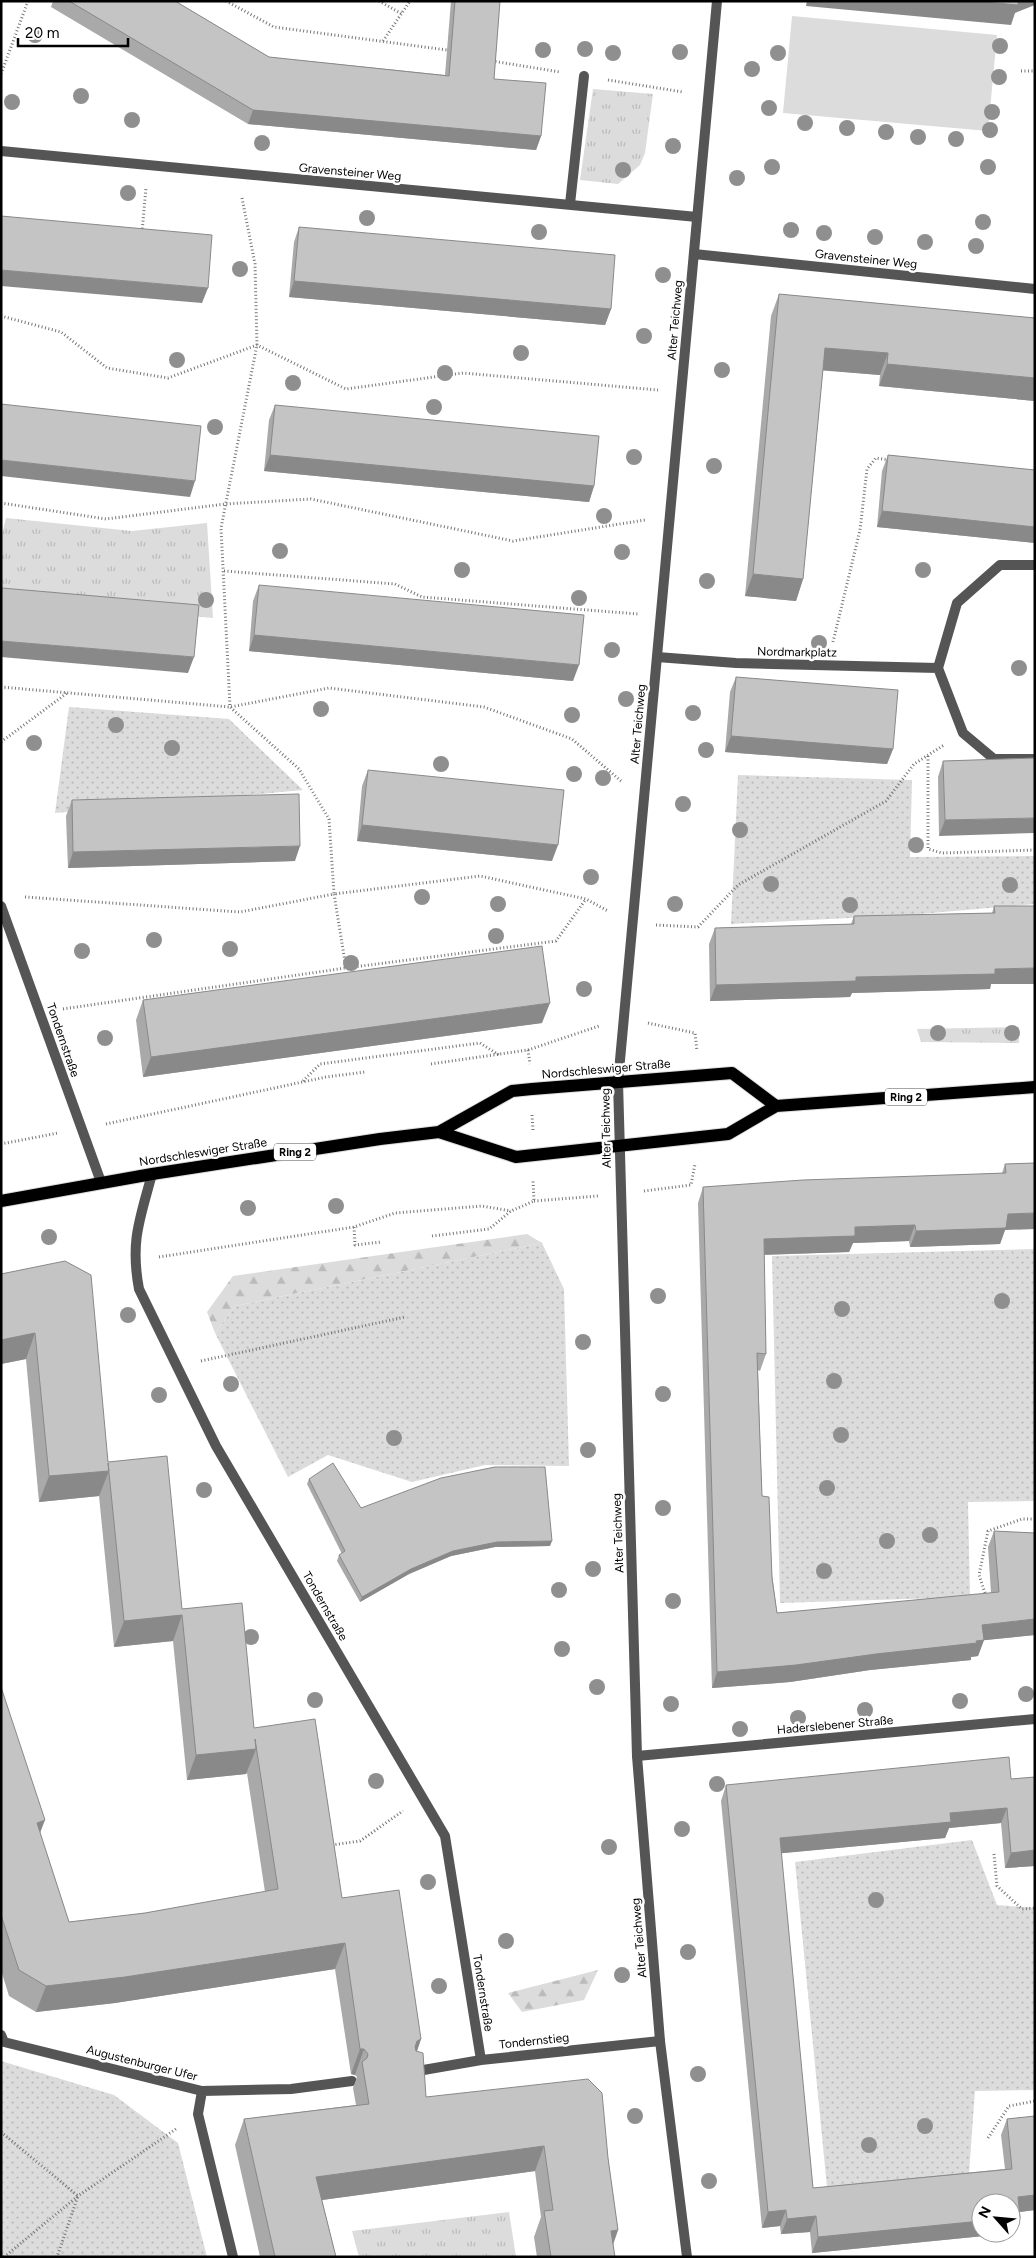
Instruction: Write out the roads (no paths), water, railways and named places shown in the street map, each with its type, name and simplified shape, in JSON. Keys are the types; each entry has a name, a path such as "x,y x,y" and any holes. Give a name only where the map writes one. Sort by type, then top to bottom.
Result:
{"main road":[{"name":"Nordschleswiger Straße","path":"1,1201 101,1182 380,1138 439,1132 512,1091 532,1088 732,1074 776,1106"},
{"name":"Nordschleswiger Straße","path":"439,1132 516,1157 728,1134 776,1106 1035,1088"}],"street":[{"name":"Alter Teichweg","path":"687,2257 660,2041 637,1756 618,1082 717,1"},
{"path":"570,204 584,76"},
{"name":"Gravensteiner Weg","path":"1,151 238,175 698,217"},
{"name":"Gravensteiner Weg","path":"694,254 1035,289"},
{"path":"1035,565 1000,565 957,604 938,668 963,733 994,759 1035,759"},
{"name":"Nordmarkplatz","path":"657,657 736,663 938,668"},
{"name":"Tondernstraße","path":"1,906 101,1182"},
{"name":"Tondernstraße","path":"152,1174 136,1235 134,1261 139,1289 216,1446 445,1836 481,2060"},
{"name":"Haderslebener Straße","path":"637,1756 1035,1718"},
{"name":"Augustenburger Ufer","path":"1,2035 4,2042 202,2091 198,2114 233,2257"},
{"name":"Tondernstieg","path":"412,2072 481,2060 660,2041"},
{"path":"202,2091 291,2089 352,2081"}]}
